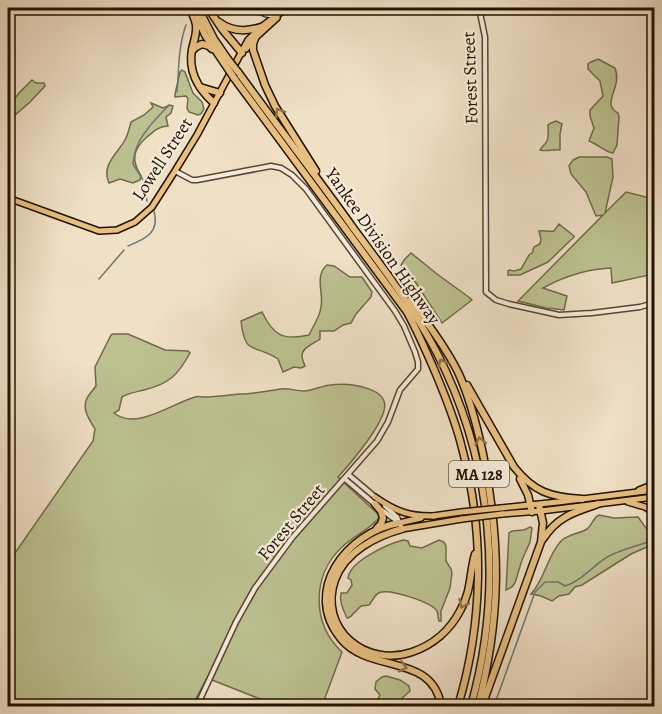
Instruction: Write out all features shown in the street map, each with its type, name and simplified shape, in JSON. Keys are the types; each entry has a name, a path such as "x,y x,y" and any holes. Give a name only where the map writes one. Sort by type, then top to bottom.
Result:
{"highway":[{"path":"191,8 196,28 192,71 203,93 214,103"},
{"name":"Yankee Division Highway","path":"191,8 205,35 226,60"},
{"name":"Yankee Division Highway","path":"198,8 210,33 236,75 414,324 446,400 463,450 471,493 477,548 478,590 475,626 469,664 458,706"},
{"path":"207,8 242,53"},
{"path":"214,18 227,27 242,31 261,27"},
{"path":"256,36 252,50 268,94 344,214"},
{"path":"192,53 202,44 226,60"},
{"name":"Yankee Division Highway","path":"236,75 344,214 414,312 453,388 466,423 480,475 488,537 489,594 483,651 471,706"},
{"path":"200,87 220,93"},
{"path":"380,264 442,344 514,467 526,489 532,508"},
{"path":"457,370 476,421 496,537 497,581 494,620 480,706"},
{"path":"514,467 523,478 542,492 561,498 582,499"},
{"path":"375,500 383,518 379,526 344,552 334,567 328,582 327,609 343,641 360,654 373,660 415,670 425,677 436,690 441,706"},
{"path":"541,542 550,530 565,517 598,504"},
{"path":"480,706 541,542 543,528 540,508"},
{"path":"370,533 386,526 400,526"},
{"path":"400,526 382,534 356,552 344,564 333,588 332,604 340,628 358,647 381,656 400,656 420,649 448,628 460,612 468,593 477,548"}],"main road":[{"name":"Lowell Street","path":"8,198 93,230 112,231 127,227 155,203 220,93 248,40 274,16 286,9"},
{"name":"Lowell Street","path":"242,53 256,36 286,9"},
{"path":"624,494 641,490 654,483"},
{"path":"540,508 582,499 654,490"},
{"path":"400,526 501,511 598,504 654,497"},
{"path":"375,500 416,516 461,516"},
{"path":"617,501 640,505 654,513"},
{"path":"400,526 435,516"}],"street":[{"path":"252,8 274,16"},
{"name":"Forest Street","path":"479,8 485,37 486,292 496,300 559,315 640,307 654,303"},
{"path":"259,12 263,21 261,27"},
{"name":"Yankee Division Highway","path":"175,171 192,180 276,166 297,179 395,311 409,337 418,366"},
{"name":"Forest Street","path":"197,706 236,622 255,588 292,538 377,441 388,422 398,393 416,372 418,366"},
{"path":"349,475 400,526"},
{"path":"345,479 375,500"}],"green space":[{"path":"598,59 615,68 617,75 611,100 611,105 619,117 617,145 613,153 589,141 594,128 590,110 603,96 600,81 588,69 588,64"},
{"path":"182,70 185,72 193,93 202,102 204,109 201,114 189,112 186,96 175,97"},
{"path":"32,80 36,83 44,83 45,86 8,121 8,102"},
{"path":"151,103 163,108 173,106 171,113 166,117 168,126 154,131 142,141 136,150 135,160 141,176 140,180 133,183 120,179 109,183 108,165 126,138 131,122 153,107"},
{"path":"556,121 562,124 560,150 540,150 548,139 548,125"},
{"path":"579,157 612,159 613,177 605,213 626,192 654,199 654,274 612,283 611,268 593,270 559,280 543,288 567,296 564,310 518,301 603,215 596,216 586,192 571,174 569,166"},
{"path":"559,224 574,237 548,262 520,275 508,275 509,270 521,269 534,247 540,244 539,231 554,231"},
{"path":"411,253 472,300 442,323 412,277 401,265"},
{"path":"327,265 334,266 350,277 362,277 372,292 371,297 351,323 334,331 320,331 320,339 306,348 303,353 302,359 305,366 294,367 283,372 278,359 248,345 241,321 262,312 270,326 280,334 292,337 309,335 320,311 322,302 320,279"},
{"path":"113,334 128,334 165,350 190,353 172,378 153,388 122,397 119,410 114,413 123,418 133,419 154,414 196,397 250,394 284,389 307,391 336,384 361,387 382,397 384,408 375,429 338,477 378,514 379,518 342,547 332,558 325,571 319,599 320,613 332,640 342,652 322,706 278,706 207,678 192,706 8,706 8,563 93,441 95,429 86,413 85,404 96,386 95,367"},
{"path":"599,515 614,518 638,517 654,535 654,544 631,554 582,585 575,587 569,594 559,596 552,601 531,594 540,582 552,554 561,541 587,529"},
{"path":"532,528 530,542 515,583 506,590 509,533"},
{"path":"403,540 408,541 410,546 422,548 439,540 446,546 446,561 452,573 450,588 441,611 441,621 439,621 437,611 427,604 411,597 387,592 378,593 369,605 361,606 347,618 342,606 341,593 347,593 352,585 348,578 355,565 388,545"},
{"path":"386,676 400,680 409,686 410,691 398,702 410,706 374,706 380,695 375,689 376,682"}],"waterway":[{"path":"177,92 180,50 186,25"},
{"path":"147,201 143,180 133,164 135,152 146,131 169,105"},
{"path":"128,246 145,238 153,230 154,211"},
{"path":"99,279 124,250"},
{"path":"494,706 535,592 545,582 558,582 565,586 571,584 609,556 654,540"}]}
